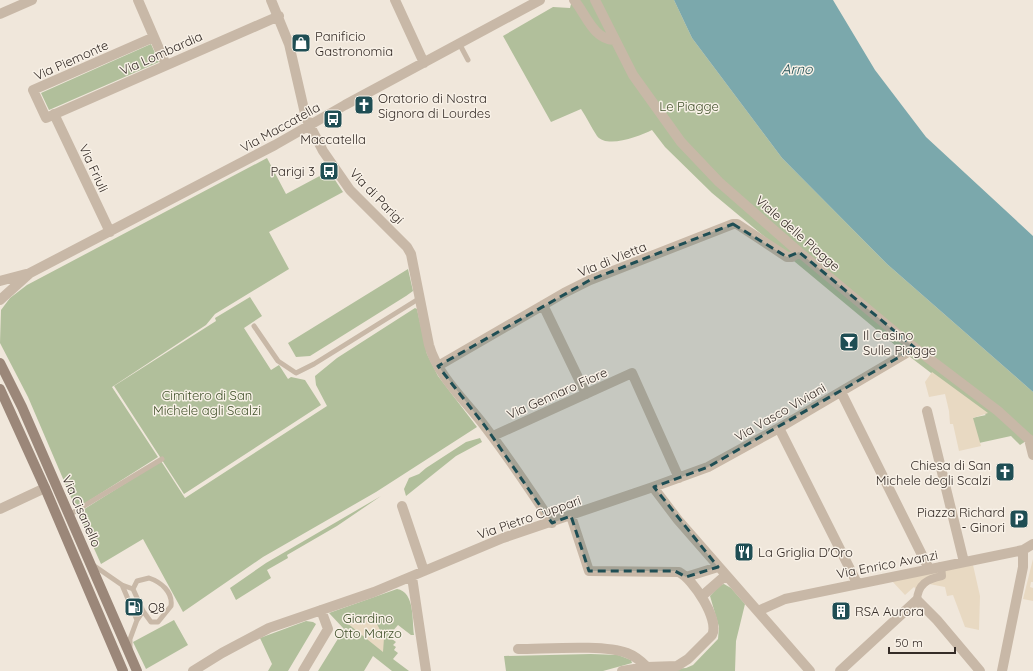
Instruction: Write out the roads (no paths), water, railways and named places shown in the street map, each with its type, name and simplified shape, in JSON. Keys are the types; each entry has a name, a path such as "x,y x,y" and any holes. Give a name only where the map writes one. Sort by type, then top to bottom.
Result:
{"main road":[{"name":"Via Cisanello","path":"0,363 22,407 137,671"},
{"name":"Via Cisanello","path":"0,389 45,488 121,668"}],"street":[{"path":"0,14 32,0"},
{"path":"138,0 166,65"},
{"name":"Via di Parigi","path":"271,0 290,44 306,118 328,161 346,186 407,247 411,254 430,350 438,366 493,436 552,523"},
{"path":"395,0 424,63"},
{"name":"Via Maccatella","path":"0,281 30,273 110,232 310,126 540,0"},
{"path":"574,0 599,35 608,40 614,40"},
{"name":"Viale delle Piagge","path":"595,0 614,40 633,74 681,142 719,182 799,252 915,348 998,411 1031,441"},
{"name":"Via Lombardia","path":"54,114 279,16"},
{"name":"Via Piemonte","path":"54,114 46,118 33,90 154,37"},
{"name":"Via Friuli","path":"54,114 110,232"},
{"name":"Via di Vietta","path":"438,366 543,305 590,280 733,224 738,224 788,257 792,257 799,252"},
{"name":"Via Maccatella","path":"0,300 30,273"},
{"path":"543,305 586,394"},
{"name":"Via Vasco Viviani","path":"653,487 708,467 779,428 915,348"},
{"name":"Via Gennaro Fiore","path":"493,436 632,373 679,478"},
{"path":"841,392 929,569"},
{"path":"927,411 964,562"},
{"path":"779,428 857,583"},
{"path":"1031,441 1033,455"},
{"path":"653,487 718,567 810,671"},
{"name":"Via Pietro Cuppari","path":"193,671 259,633 412,577 496,541 653,487"},
{"path":"0,509 45,488"},
{"path":"402,506 424,571"},
{"path":"571,516 589,571 675,571 686,577 702,596 713,624 714,630 712,635 688,659 679,665 647,667 622,671"},
{"name":"Via Enrico Avanzi","path":"758,612 785,599 1023,550 1033,544"},
{"path":"1002,671 1022,573 1023,550"},
{"path":"840,671 917,600 918,592 929,579 942,576 941,566"},
{"path":"686,577 718,567"},
{"path":"702,596 726,575"},
{"path":"412,577 426,671"},
{"path":"917,600 937,620 980,671"},
{"path":"303,671 328,629 321,610"},
{"path":"518,649 598,649 622,651 636,657 647,667"}],"lane":[{"path":"460,43 468,60"},
{"path":"254,326 278,361 296,373 314,364 420,298"},
{"path":"69,515 162,459"},
{"path":"90,564 122,585 133,590 150,622 158,622 171,606 170,596 163,586 149,578 137,581 133,590"},
{"path":"122,585 137,620"},
{"path":"130,654 130,639 137,620 143,611"}],"water":[{"name":"Arno","path":"674,0 833,0 875,70 926,137 1033,236 1033,392 887,264 782,158 692,38"}],"place":[{"name":"Panificio Gastronomia","path":"301,43"},
{"name":"Oratorio di Nostra Signora di Lourdes","path":"364,105"},
{"name":"Maccatella","path":"333,119"},
{"name":"Parigi 3","path":"329,171"},
{"name":"Il Casino Sulle Piagge","path":"849,342"},
{"name":"Chiesa di San Michele degli Scalzi","path":"1005,472"},
{"name":"Piazza Richard - Ginori","path":"1019,519"},
{"name":"La Griglia D'Oro","path":"744,552"},
{"name":"Q8","path":"134,607"},
{"name":"RSA Aurora","path":"841,611"}],"park label":[{"name":"Le Piagge","path":"689,106"},
{"name":"Cimitero di San Michele agli Scalzi","path":"207,402"},
{"name":"Giardino Otto Marzo","path":"368,626"}]}
